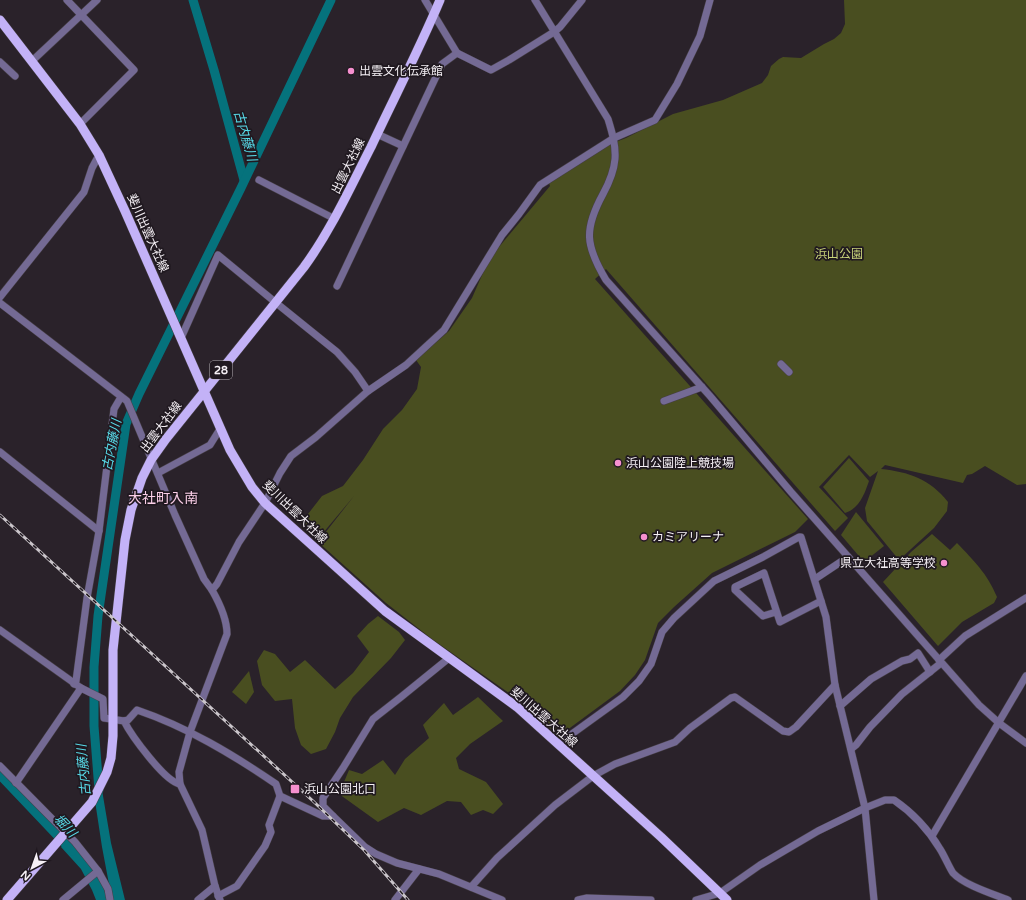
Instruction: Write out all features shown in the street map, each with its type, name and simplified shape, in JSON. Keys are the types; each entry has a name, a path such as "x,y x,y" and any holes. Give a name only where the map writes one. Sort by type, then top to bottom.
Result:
{"main road":[{"name":"出雲大社線","path":"7,900 83,814 92,802 107,772 111,758 113,736 113,650 125,540 131,510 142,478 151,460 166,438 316,251 335,219 377,134 440,0"},
{"name":"斐川出雲大社線","path":"0,20 80,124 99,155 220,429 238,466 265,503 385,611 517,707 661,837 727,900"}],"street":[{"path":"67,0 134,70 80,124"},
{"path":"32,61 97,0"},
{"path":"425,0 457,53 491,70 554,32 560,27 582,0"},
{"path":"535,0 608,119 614,138 615,158 613,171 609,182 593,212 590,226 590,248 597,265 606,280 702,387 790,492 979,705 998,723 1026,743"},
{"path":"212,590 217,584 239,542 265,503 280,473 291,456 316,437 368,391 406,365 444,330 502,235 540,185 614,138 655,120 677,84 700,36 710,0"},
{"path":"337,286 442,64 457,53"},
{"path":"0,62 15,76"},
{"path":"377,134 402,146"},
{"path":"0,297 84,192 92,168 99,155"},
{"path":"259,180 335,219"},
{"path":"180,337 218,254 337,352 355,372 368,391"},
{"path":"0,304 127,401 175,515 201,572 218,601 227,625 227,634 190,732 178,772 180,784 202,830 219,898 237,886 265,846 271,832 270,825 280,796 275,784 234,756 203,738 190,732 155,716 137,710 128,720 124,721 104,718 103,699 74,684 0,630"},
{"path":"781,364 790,372"},
{"path":"664,401 702,387"},
{"path":"74,684 76,681 87,598 99,531 114,409 123,398"},
{"path":"158,473 210,446 220,429"},
{"path":"0,452 99,531"},
{"path":"558,744 623,697 639,681 651,664 662,632 674,618 714,581 801,537 826,617 835,685 865,808 874,900"},
{"path":"815,579 848,557"},
{"path":"776,612 763,616 735,590 735,587 764,572 780,622 821,601"},
{"path":"851,749 902,694 930,672 965,636 1026,598"},
{"path":"840,706 872,679 902,660 910,659 918,654 930,672"},
{"path":"449,658 373,719 323,798 323,806 376,854 397,863 439,874 502,900"},
{"path":"932,836 1026,676"},
{"path":"471,887 497,858 555,805 593,776 615,764 675,742 690,728 731,698 735,697 783,731 789,732 796,727 835,685"},
{"path":"16,783 83,690"},
{"path":"124,721 135,739 156,766 175,784 180,784"},
{"path":"0,766 65,834 97,872 108,889 110,900"},
{"path":"275,784 281,777"},
{"path":"280,796 323,816 333,816"},
{"path":"696,900 720,893 760,865 818,832 865,808 885,800 894,800 908,811 932,836 947,860 952,872 962,881 1008,900"},
{"path":"395,900 419,869"},
{"path":"64,900 97,872"},
{"path":"198,900 215,886"},
{"path":"578,900 587,898 650,900"}],"green space":[{"name":"浜山公園","path":"844,0 1026,0 1026,484 1017,485 985,466 972,474 967,475 963,483 885,465 881,469 901,472 926,482 941,494 948,502 947,511 934,528 899,560 867,521 865,508 878,471 870,477 849,455 819,487 848,518 835,531 606,269 595,279 808,519 795,532 712,573 658,623 645,660 635,675 620,691 559,736 516,698 432,639 386,603 318,542 354,496 323,533 301,523 322,496 343,486 363,460 383,429 402,410 417,389 421,367 416,360 449,331 472,298 489,259 550,186 549,183 608,145 626,138 673,114 723,100 762,83 768,75 771,66 779,59 783,57 801,58 834,39 841,33 845,24"},
{"path":"849,458 869,481 858,504 850,511 845,513 823,487"},
{"path":"856,512 884,546 864,562 841,535"},
{"path":"932,534 950,550 957,543 984,574 997,597 994,603 962,622 938,646 883,582 911,552"},
{"path":"378,616 399,632 405,640 391,658 353,697 340,718 335,732 326,749 311,754 301,745 295,728 292,699 275,701 262,685 257,661 264,650 275,654 290,672 305,660 335,689 353,673 369,652 357,636"},
{"path":"249,671 254,692 246,704 232,692"},
{"path":"478,697 503,721 470,744 456,758 459,769 486,782 503,804 493,814 483,810 471,815 461,802 447,801 421,815 404,808 378,822 339,794 349,770 362,774 383,760 395,775 405,759 429,738 423,725 444,703 453,715"}],"water":[{"path":"102,790 111,843 125,900 112,900 95,801"},
{"path":"65,843 70,843 93,869 102,884 107,900 96,900 81,869 61,847"}],"waterway":[{"name":"古内藤川","path":"193,0 244,180"},
{"name":"古内藤川","path":"99,790 94,726 94,667 98,616 126,424 139,394 241,188 331,0"},
{"name":"堀川","path":"0,775 72,851"}],"railway":[{"path":"0,515 313,801 364,850 408,900"}],"place":[{"name":"出雲文化伝承館","path":"351,71"},
{"name":"浜山公園陸上競技場","path":"618,463"},
{"name":"カミアリーナ","path":"644,537"},
{"name":"県立大社高等学校","path":"944,563"},
{"name":"浜山公園北口","path":"295,789"}],"district":[{"name":"大社町入南","path":"163,498"}]}
